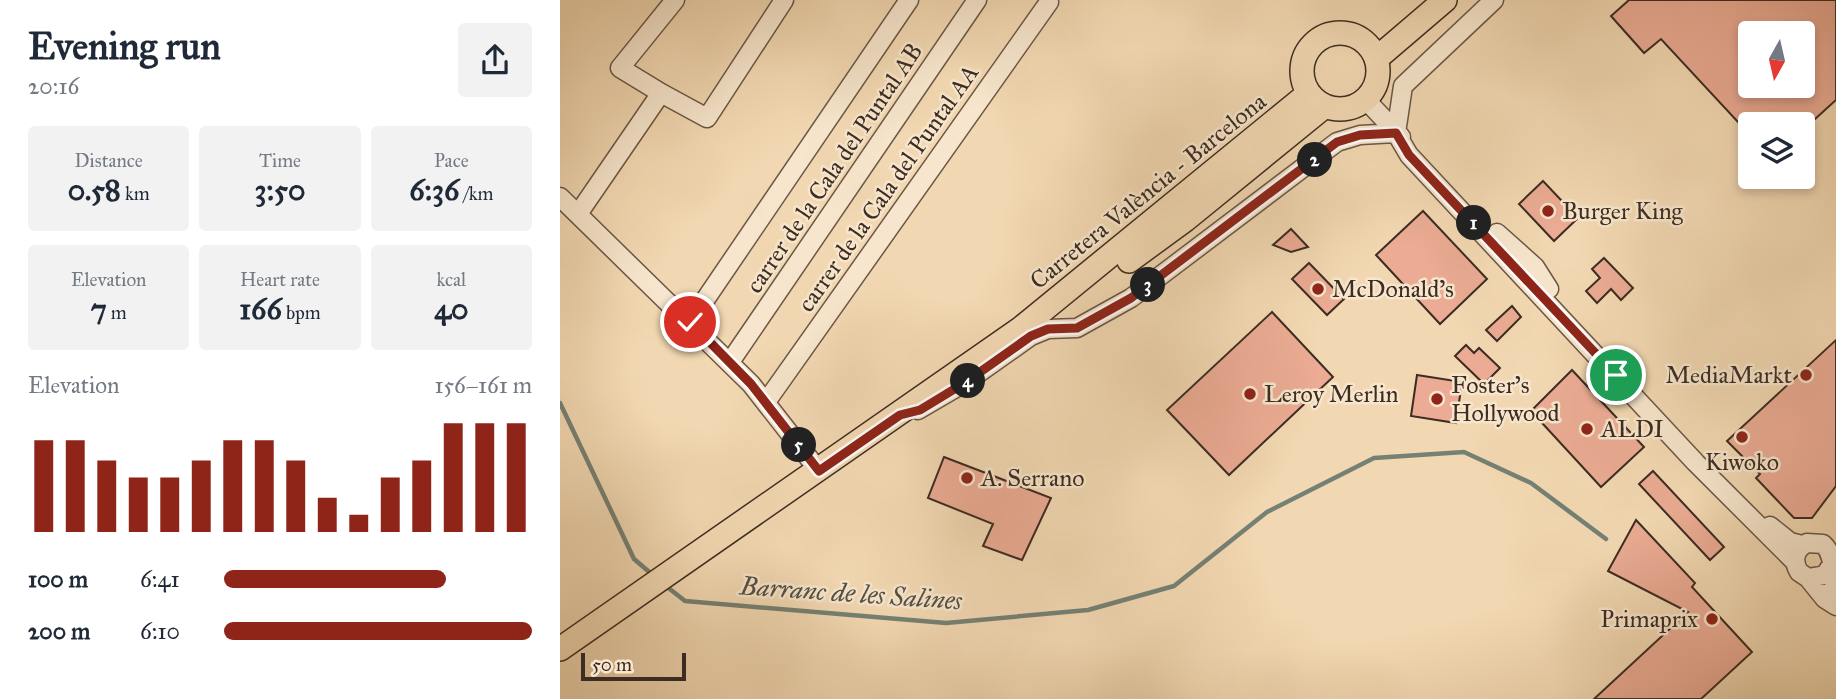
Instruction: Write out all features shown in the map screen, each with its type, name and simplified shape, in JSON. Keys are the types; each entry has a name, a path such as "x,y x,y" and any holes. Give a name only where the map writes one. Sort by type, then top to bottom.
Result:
{"main road":[{"path":"1373,53 1426,0"},
{"path":"1373,53 1445,0"},
{"path":"1337,33 1349,34 1373,53 1376,84 1365,99 1348,108 1317,99 1302,75 1302,63 1315,42 1337,33"},
{"name":"Carretera València - Barcelona","path":"560,649 1020,329 1172,208 1317,99"}],"street":[{"path":"675,0 620,68 707,118 784,0"},
{"path":"690,322 909,0"},
{"name":"carrer de la Cala del Puntal AB","path":"730,362 977,0"},
{"path":"1396,133 1403,86 1494,0"},
{"name":"carrer de la Cala del Puntal AA","path":"766,402 1049,2"},
{"path":"578,214 662,93"},
{"path":"1365,99 1396,133 1409,155 1696,463 1798,554"},
{"path":"900,415 936,401 1031,336 1048,329 1077,328 1131,298 1337,142 1360,135 1396,133 1418,148 1510,246 1521,252 1549,289"},
{"path":"560,197 730,362 766,402 819,471"},
{"path":"1516,267 1530,269 1549,289 1798,554 1799,572 1808,578 1825,599 1836,606"},
{"path":"1798,554 1813,541 1832,549"},
{"path":"1808,578 1825,575 1832,549"},
{"path":"1832,549 1831,577 1836,592"}],"building":[{"path":"1629,0 1836,0 1836,100 1815,119 1815,112 1738,112 1738,122 1661,39 1644,53 1611,16"},
{"name":"Burger King","path":"1543,181 1578,218 1554,241 1519,204"},
{"path":"1423,211 1487,279 1440,324 1376,255"},
{"path":"1291,229 1308,247 1291,252 1273,245"},
{"path":"1604,258 1633,288 1621,300 1611,289 1597,303 1586,291 1600,278 1592,269"},
{"name":"McDonald's","path":"1309,263 1344,299 1327,315 1292,279"},
{"path":"1512,306 1521,317 1497,341 1486,330"},
{"name":"Leroy Merlin","path":"1272,312 1333,377 1229,475 1167,410"},
{"path":"1836,340 1836,486 1812,518 1794,518 1756,478 1760,474 1727,441"},
{"path":"1466,345 1474,353 1479,348 1500,368 1484,384 1455,356"},
{"name":"ALDI","path":"1572,370 1644,447 1601,487 1531,411"},
{"name":"Foster's Hollywood","path":"1417,375 1462,382 1456,423 1411,416"},
{"name":"A. Serrano","path":"944,457 1051,498 1022,560 983,546 993,524 928,498"},
{"path":"1653,471 1724,547 1710,560 1639,484"},
{"path":"1636,520 1695,583 1692,587 1752,652 1701,699 1594,699 1688,612 1608,571"}],"waterway":[{"name":"Barranc de les Salines","path":"560,403 634,559 654,576"},
{"name":"Barranc de les Salines","path":"666,586 685,601 946,623 1088,610 1174,586 1267,512 1374,458 1464,452 1531,483 1606,539"}],"place":[{"name":"Burger King","path":"1548,211"},
{"name":"McDonald's","path":"1318,289"},
{"name":"MediaMarkt","path":"1806,375"},
{"name":"Leroy Merlin","path":"1250,394"},
{"name":"Foster's Hollywood","path":"1437,399"},
{"name":"ALDI","path":"1587,429"},
{"name":"Kiwoko","path":"1742,437"},
{"name":"A. Serrano","path":"967,478"},
{"name":"Primaprix","path":"1712,619"}],"route":[{"path":"690,322 751,384 819,471 900,415 920,410 966,382 1031,336 1048,329 1077,328 1088,324 1131,298 1337,142 1360,135 1396,133 1409,155 1616,375"}]}
